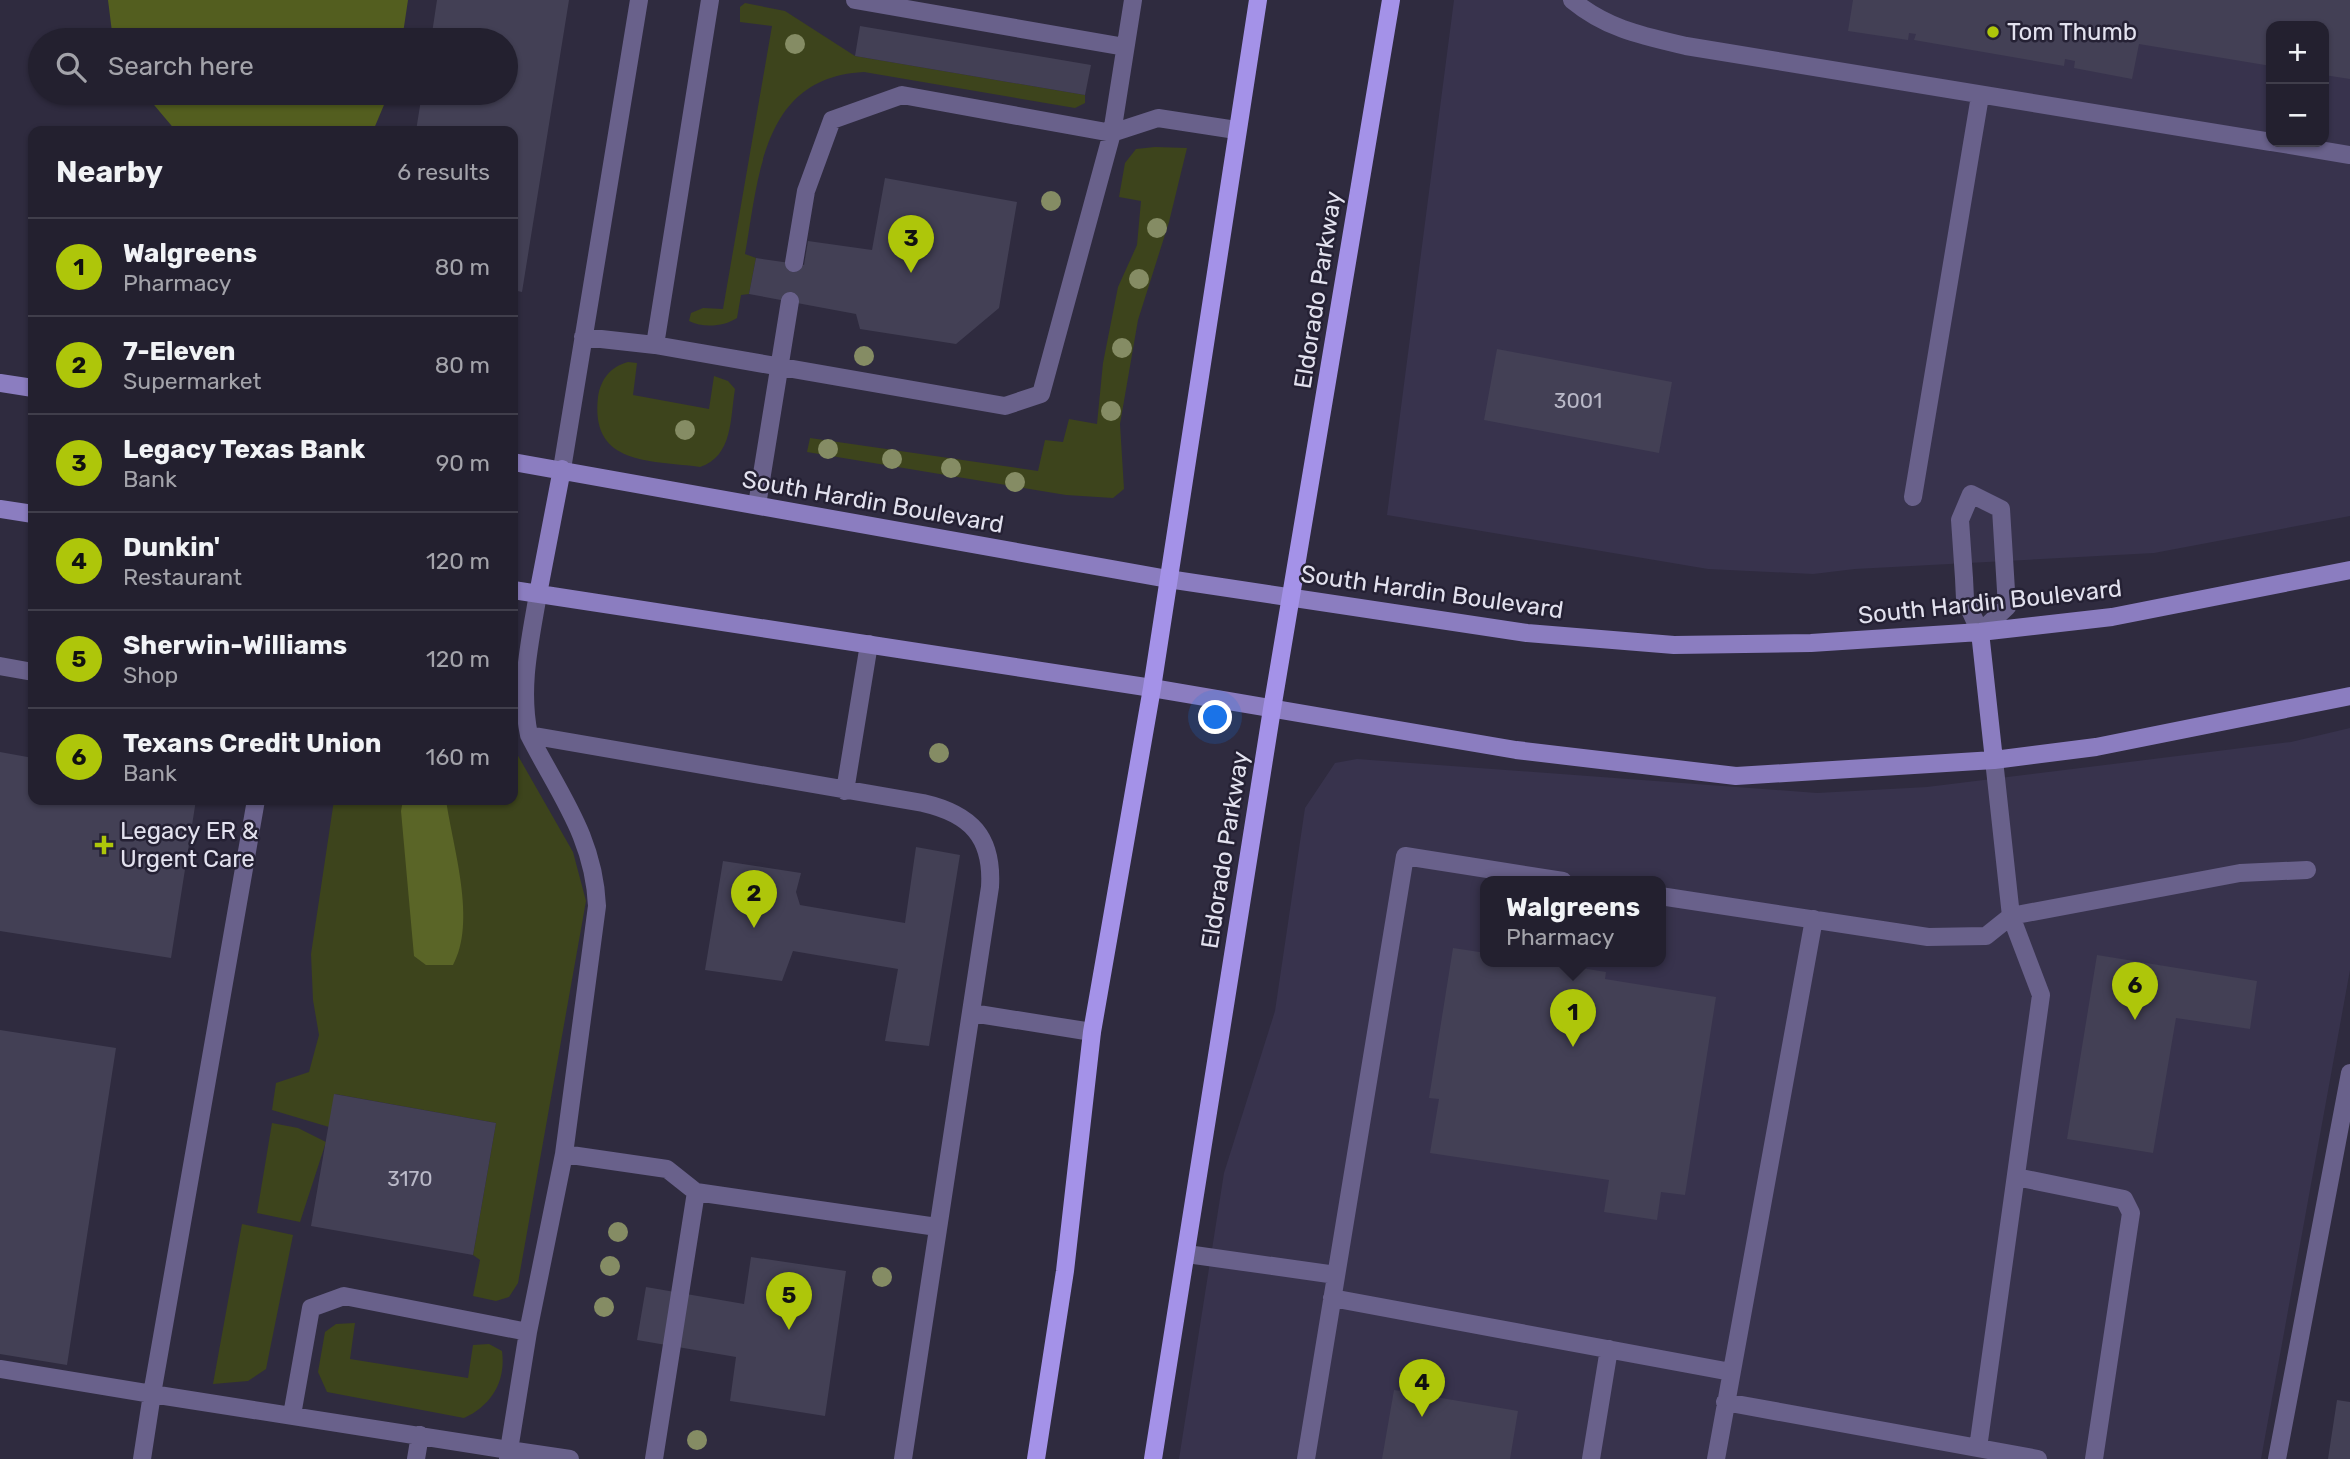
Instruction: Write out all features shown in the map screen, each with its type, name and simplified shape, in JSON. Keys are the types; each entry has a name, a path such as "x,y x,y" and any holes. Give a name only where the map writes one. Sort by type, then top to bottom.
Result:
{"main road":[{"path":"1036,1459 1065,1271 1078,1134 1092,1032 1152,688 1258,0"},
{"name":"Eldorado Parkway","path":"1153,1459 1272,709 1391,0"},
{"path":"0,383 28,387"},
{"name":"South Hardin Boulevard","path":"518,462 1168,579 1527,633 1674,645 1811,643 1980,632 2112,617 2350,570"},
{"path":"538,594 562,469"},
{"path":"0,509 28,513"},
{"path":"518,591 1152,688 1516,750 1736,776 1994,760 2096,747 2350,696"},
{"path":"1980,632 1994,760"}],"lane":[{"path":"562,469 639,0"},
{"path":"655,345 710,0"},
{"path":"855,0 1125,47"},
{"path":"583,337 655,345 1005,405 1041,394 1112,133 1133,0"},
{"path":"1572,0 1604,23 1624,32 1686,46 2266,141"},
{"path":"794,263 806,191 832,120 902,95 1112,133 1158,118 1236,130"},
{"path":"1913,497 1980,96"},
{"path":"2302,147 2350,155"},
{"path":"757,505 790,302"},
{"path":"1971,494 2001,509 2007,607 1980,632 1965,599 1960,520 1971,494"},
{"path":"508,1455 528,1332 564,1154 597,906 596,881 578,824 529,735 523,694 524,673 538,594"},
{"path":"845,791 869,644"},
{"path":"0,666 28,670"},
{"path":"529,735 939,807 967,822 981,836 990,852 990,887 972,1013 903,1459"},
{"path":"1978,1448 2041,995 2011,916 1994,760"},
{"path":"142,1459 255,805"},
{"path":"1306,1459 1405,856 1531,876"},
{"path":"1666,897 1928,937 1986,936 2011,916 2240,873 2307,870"},
{"path":"1716,1459 1814,919"},
{"path":"972,1013 1092,1032"},
{"path":"2277,1459 2350,1073"},
{"path":"564,1154 667,1169 696,1192 937,1227"},
{"path":"2016,1177 2124,1199 2131,1213 2092,1451 2094,1459"},
{"path":"654,1459 696,1192"},
{"path":"1187,1254 1336,1275"},
{"path":"292,1415 311,1308 344,1296 528,1332"},
{"path":"1332,1298 1731,1371"},
{"path":"1591,1459 1609,1349"},
{"path":"0,1368 420,1435 508,1455 570,1459"},
{"path":"1725,1402 2038,1459"},
{"path":"416,1459 420,1435"}],"shaded area":[{"path":"108,0 408,0 404,28 112,28"},
{"path":"1454,0 2350,0 2350,516 2154,553 1855,569 1813,574 1708,569 1387,515"},
{"path":"745,3 785,11 855,56 1085,95 1085,103 1075,108 864,72 830,78 804,92 785,111 762,163 745,254 756,258 749,294 741,295 737,318 726,323 700,325 689,321 691,313 703,308 723,309 772,26 740,22 740,7"},
{"path":"154,105 384,105 375,126 172,126"},
{"path":"1187,148 1169,222 1138,320 1120,424 1124,489 1113,498 1066,495 807,452 810,438 1038,471 1045,440 1063,442 1069,419 1097,424 1103,363 1118,287 1137,245 1141,201 1119,197 1125,163 1136,149"},
{"path":"628,362 637,363 633,395 709,409 714,376 728,381 735,389 728,435 719,454 711,462 700,467 644,460 614,448 604,436 598,420 599,391 611,371"},
{"path":"2350,728 2350,970 2261,1459 1179,1459 1224,1173 1275,1011 1305,808 1335,763 1357,759 1817,793 1927,787 2291,742"},
{"path":"518,756 573,852 586,901 518,1283 509,1297 496,1301 473,1296 480,1260 473,1255 496,1123 335,1094 329,1127 272,1110 276,1083 309,1072 319,1035 313,1000 311,954 333,805 518,805"},
{"path":"402,805 447,805 463,907 460,948 453,965 426,965 414,956"},
{"path":"272,1123 298,1128 326,1142 300,1222 257,1213"},
{"path":"242,1224 293,1235 266,1369 248,1381 213,1384"},
{"path":"355,1323 350,1359 468,1378 473,1345 489,1344 502,1351 502,1372 495,1391 474,1413 464,1418 327,1392 318,1372 325,1332 336,1324"}],"building":[{"path":"437,0 569,0 522,292 518,291 518,126 417,126 420,105 518,105 518,28 433,28"},
{"path":"1853,0 2350,0 2350,79 2329,76 2329,21 2266,21 2266,65 2139,44 2132,79 2074,68 2075,61 2065,59 2064,66 1914,40 1916,34 1909,33 1908,40 1848,31"},
{"path":"860,26 1091,65 1085,95 855,56"},
{"path":"885,178 1017,202 999,308 956,344 860,329 856,314 749,294 756,258 804,265 808,241 872,250"},
{"path":"1497,349 1672,382 1659,453 1484,420"},
{"path":"0,752 28,757 28,805 195,805 171,958 0,931"},
{"path":"916,847 960,855 929,1046 885,1041 898,969 793,951 782,981 705,970 723,861 801,873 796,892 800,905 905,923"},
{"path":"1453,948 1480,952 1480,967 1576,967 1606,972 1605,979 1716,997 1685,1195 1661,1192 1657,1220 1604,1212 1609,1180 1430,1153 1439,1099 1429,1098"},
{"path":"2097,955 2257,981 2250,1029 2176,1018 2153,1153 2067,1139"},
{"path":"0,1030 116,1048 67,1365 0,1354"},
{"path":"334,1094 496,1123 473,1255 311,1226"},
{"path":"751,1257 846,1271 825,1416 730,1401 736,1357 637,1340 646,1287 744,1304"},
{"path":"1394,1390 1518,1411 1510,1459 1382,1459"},
{"path":"2337,1400 2350,1402 2350,1459 2328,1459"}],"place":[{"name":"Tom Thumb","path":"1993,32"},
{"name":"Legacy Texas Bank","path":"911,273"},
{"name":"Legacy ER & Urgent Care","path":"104,845"},
{"name":"7-Eleven","path":"754,928"},
{"name":"Texans Credit Union","path":"2135,1020"},
{"name":"Walgreens","path":"1573,1047"},
{"name":"Sherwin-Williams","path":"789,1330"},
{"name":"Dunkin'","path":"1422,1417"}]}
